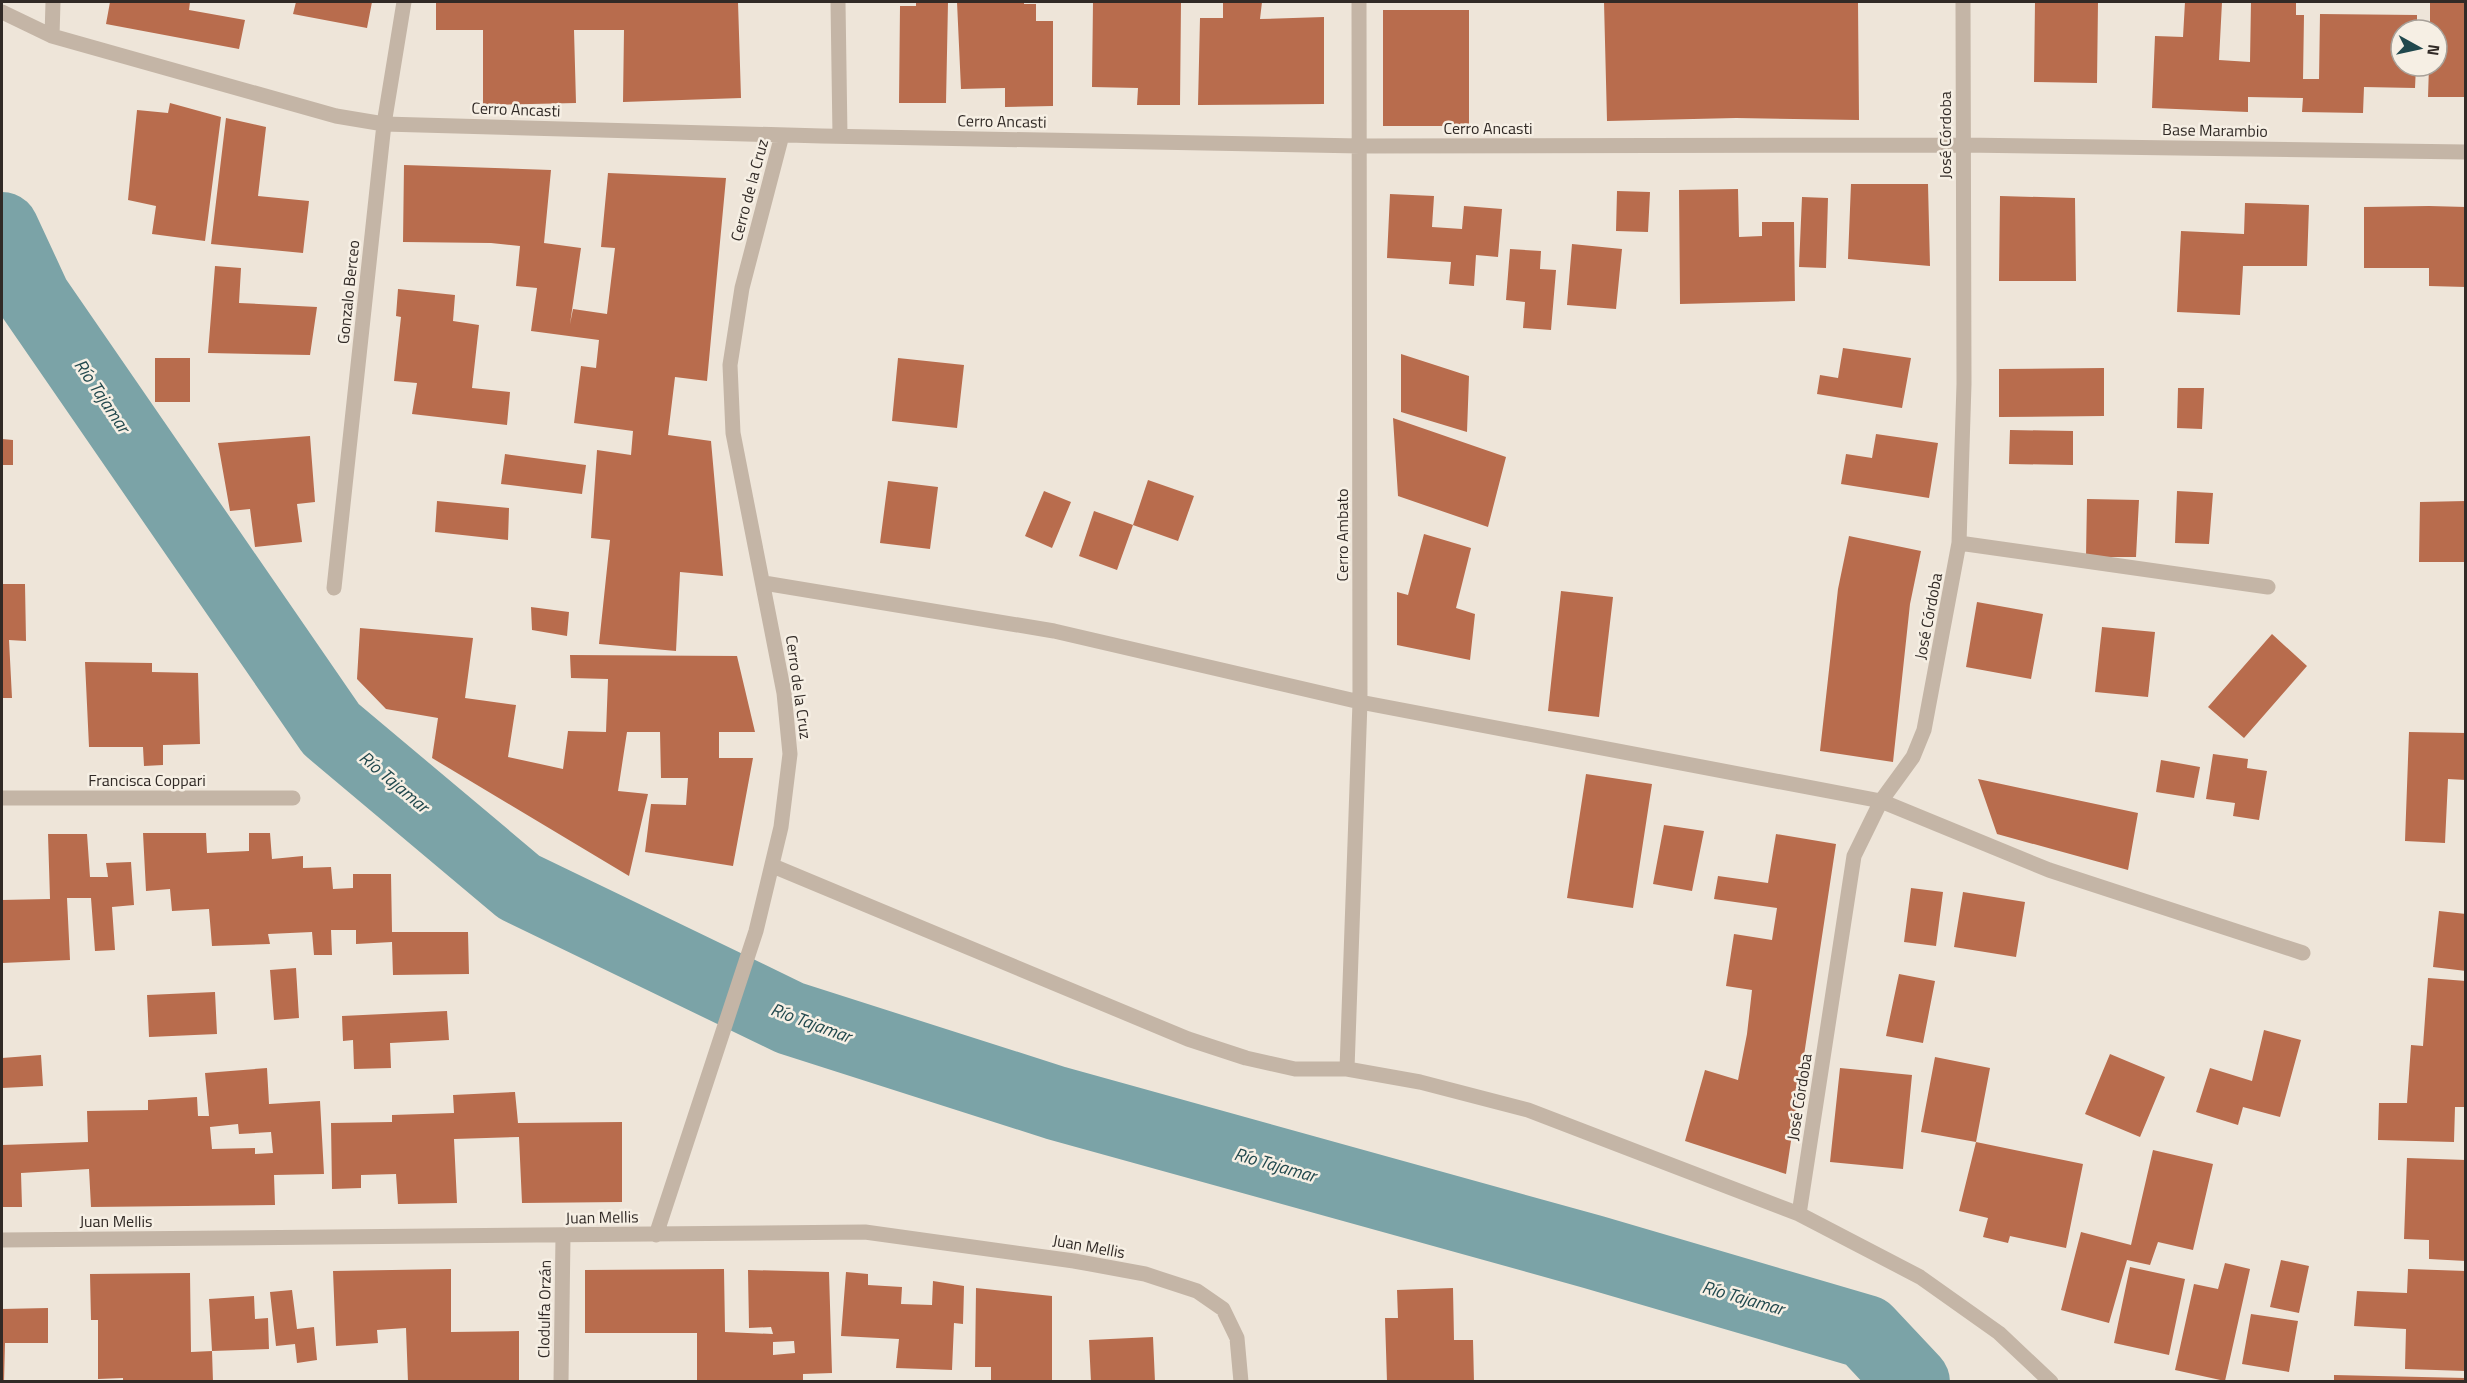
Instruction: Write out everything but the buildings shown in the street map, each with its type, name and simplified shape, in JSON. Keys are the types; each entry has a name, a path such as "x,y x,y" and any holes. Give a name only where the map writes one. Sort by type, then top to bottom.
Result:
{"street":[{"path":"52,36 53,2"},
{"name":"Gonzalo Berceo","path":"334,588 384,124 404,2"},
{"path":"838,2 840,136"},
{"name":"Cerro Ambato","path":"1347,1069 1360,702 1359,2"},
{"name":"José Córdoba","path":"1799,1214 1854,856 1881,801 1913,757 1924,730 1959,543 1964,384 1963,2"},
{"name":"Cerro Ancasti","path":"2,12 52,36 336,116 384,124 782,135 1360,146 1963,145"},
{"name":"Cerro de la Cruz","path":"656,1235 756,931 781,827 790,754 784,693 733,433 730,365 742,288 782,135"},
{"name":"Base Marambio","path":"1963,145 2466,152"},
{"path":"1959,543 2268,587"},
{"path":"764,583 1054,631 1360,702 1881,801 2049,870 2303,953"},
{"name":"Francisca Coppari","path":"2,798 293,798"},
{"path":"773,866 1188,1039 1246,1058 1295,1069 1347,1069 1420,1082 1528,1110 1799,1214 1920,1277 1999,1333 2051,1382"},
{"name":"Juan Mellis","path":"2,1240 865,1232 1074,1261 1145,1274 1197,1291 1223,1309 1237,1338 1241,1382"},
{"name":"Clodulfa Orzán","path":"561,1382 563,1236"}],"waterway":[{"name":"Río Tajamar","path":"2,229 34,298 331,729 519,887 790,1018 1056,1103 1593,1252 1866,1332 1913,1382"}]}
